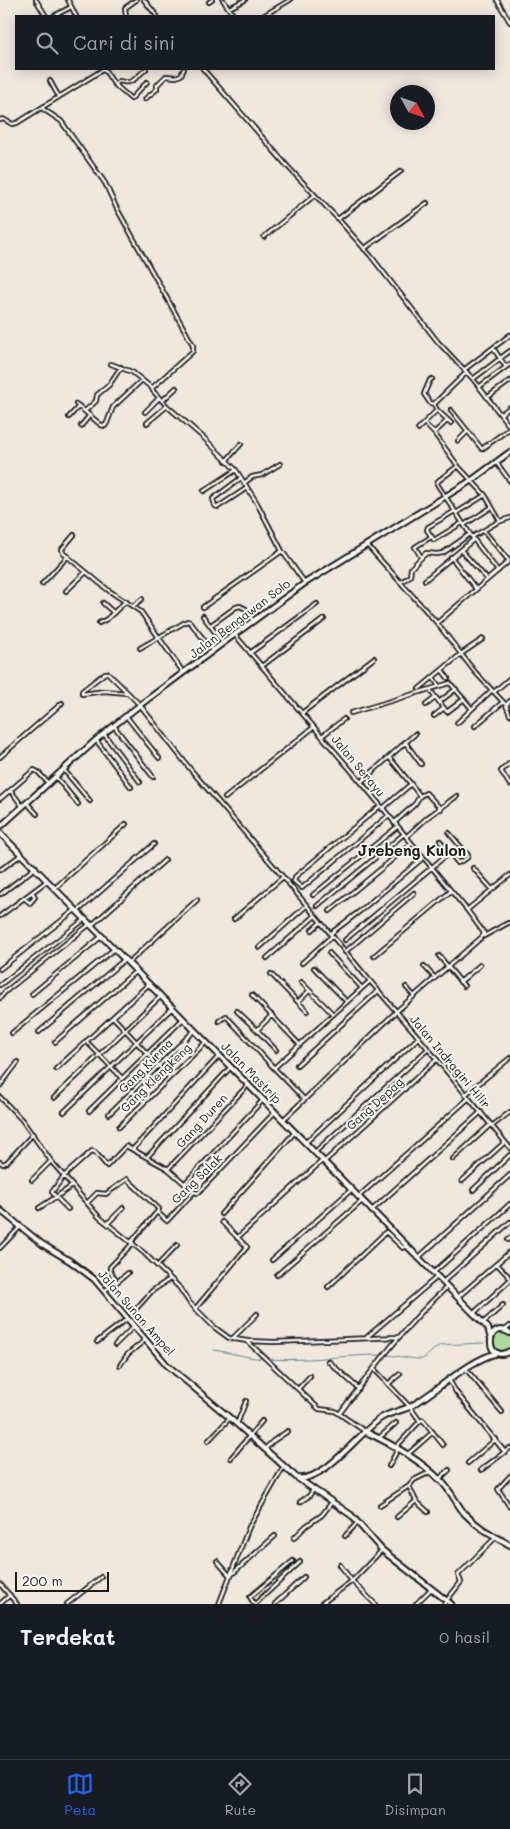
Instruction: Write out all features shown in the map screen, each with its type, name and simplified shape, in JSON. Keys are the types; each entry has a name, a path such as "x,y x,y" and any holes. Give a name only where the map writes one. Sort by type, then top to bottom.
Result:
{"main road":[{"name":"Jalan Bengawan Solo","path":"0,828 96,740 223,643 305,583 472,480 510,452"},
{"name":"Jalan Mastrip","path":"0,833 36,867 324,1161 389,1231 407,1246 474,1313 488,1328 492,1348"},
{"name":"Jalan Sunan Ampel","path":"1,1213 42,1244 86,1272 106,1289 127,1319 167,1365 250,1435 296,1477 358,1522 382,1550 445,1602 451,1604"},
{"name":"Jalan Mastrip","path":"488,1328 498,1331"},
{"path":"491,1338 498,1331 508,1330"},
{"path":"487,1356 492,1348 498,1353"},
{"path":"296,1477 304,1478 309,1476 335,1460 380,1418 410,1407 487,1356 498,1353 508,1354 510,1351"},
{"path":"366,1432 397,1448 431,1471 465,1514 482,1528 509,1543"},
{"path":"307,1486 306,1481 309,1476"}],"street":[{"path":"36,0 45,15"},
{"path":"68,0 75,15"},
{"path":"126,15 125,8 136,0"},
{"path":"144,0 156,15"},
{"path":"223,0 233,15"},
{"path":"229,8 245,0"},
{"path":"265,15 290,0"},
{"path":"497,0 510,22"},
{"path":"56,15 71,7"},
{"path":"0,120 6,119 14,125 102,70"},
{"path":"105,70 114,84 131,99 147,82"},
{"path":"114,84 120,81 126,84 130,83 145,70"},
{"path":"145,99 157,89 157,85 163,78 166,76 176,77 183,70"},
{"path":"203,70 364,249 438,342 473,378 510,428 484,449 480,448 451,410"},
{"path":"50,81 59,98"},
{"path":"43,108 61,121 105,182 120,214 193,345 193,351 152,388"},
{"path":"338,220 401,171"},
{"path":"264,237 315,195"},
{"path":"364,249 427,203"},
{"path":"434,404 466,370 510,335"},
{"path":"493,348 506,367"},
{"path":"473,378 510,351"},
{"path":"111,364 132,372 152,388 152,391 162,402 198,433 236,470 257,502 282,551 305,583"},
{"path":"479,387 510,364"},
{"path":"85,412 96,402 97,395 109,386 121,368"},
{"path":"432,379 424,394 430,403 434,404 437,410 451,423"},
{"path":"69,417 78,405 101,425 106,425 113,407 142,380"},
{"path":"488,397 510,381"},
{"path":"162,402 176,388"},
{"path":"145,412 159,398"},
{"path":"147,423 167,406"},
{"path":"501,414 510,407"},
{"path":"418,429 437,410"},
{"path":"81,426 90,415"},
{"path":"434,433 448,420"},
{"path":"424,423 434,433 458,466 485,495 500,521"},
{"path":"458,441 468,431"},
{"path":"226,460 241,444"},
{"path":"496,462 510,481"},
{"path":"244,483 252,477 262,475 280,464"},
{"path":"458,466 438,482 463,524 498,571"},
{"path":"204,491 236,470"},
{"path":"241,478 213,499 215,506 218,507 247,488"},
{"path":"485,495 426,528 431,537 436,540 492,507"},
{"path":"401,582 410,576 412,568 428,552 443,553 500,521 510,519"},
{"path":"437,623 509,561 484,530"},
{"path":"74,535 62,550 86,572 141,612 184,673"},
{"path":"421,557 415,547 431,537"},
{"path":"425,580 472,537"},
{"path":"366,544 437,623 475,672 504,703 510,714"},
{"path":"460,550 487,579"},
{"path":"203,607 282,551"},
{"path":"443,553 447,560"},
{"path":"42,584 68,556"},
{"path":"451,557 476,589"},
{"path":"66,591 86,572"},
{"path":"133,606 142,598"},
{"path":"99,623 106,620 126,601"},
{"path":"103,603 114,613"},
{"path":"250,653 317,604"},
{"path":"210,625 240,606 244,607 254,621"},
{"path":"203,616 223,643"},
{"path":"262,666 324,619"},
{"path":"140,648 187,621 190,622 213,651"},
{"name":"Jalan Serayu","path":"235,635 361,782 467,910 484,936"},
{"path":"419,689 461,654 483,639"},
{"path":"302,714 374,658"},
{"path":"442,670 448,678"},
{"name":"Jalan Indragiri Hilir","path":"127,693 105,691 82,694 107,672 140,705 190,769 306,906 346,950 378,991 398,1010 436,1060 468,1093 469,1098 510,1148"},
{"path":"433,677 438,685"},
{"path":"457,723 510,678"},
{"path":"350,713 450,683 472,709"},
{"path":"439,702 456,689"},
{"path":"430,690 448,712 464,699"},
{"path":"426,705 435,698"},
{"path":"475,726 504,703 510,701"},
{"path":"0,757 62,703"},
{"path":"434,716 444,708"},
{"path":"126,716 158,758"},
{"path":"322,736 344,719"},
{"path":"114,726 153,777"},
{"path":"224,798 314,727"},
{"path":"104,734 140,782"},
{"path":"361,782 415,734"},
{"path":"96,740 131,787"},
{"path":"405,742 421,764"},
{"path":"389,757 420,796"},
{"path":"510,763 501,771 510,785"},
{"path":"0,799 34,770 48,784"},
{"path":"64,770 90,801"},
{"path":"56,777 78,804"},
{"path":"382,809 411,784"},
{"path":"10,791 23,806"},
{"path":"394,823 415,804 420,796 426,793 440,809"},
{"path":"406,838 457,796"},
{"path":"27,803 37,814"},
{"path":"380,806 296,876 294,881 302,888 388,816"},
{"path":"56,888 126,824"},
{"path":"313,895 397,827"},
{"path":"440,841 458,864 468,857 449,833"},
{"path":"318,906 404,834"},
{"path":"0,969 77,910 154,844"},
{"path":"330,911 411,844"},
{"path":"345,940 430,867 450,853"},
{"path":"0,870 22,854"},
{"path":"302,963 332,934 423,858"},
{"path":"0,998 4,992 92,924 165,860"},
{"path":"2,894 36,867"},
{"path":"473,868 492,889"},
{"path":"467,910 510,874"},
{"path":"234,919 283,877"},
{"path":"0,916 48,880"},
{"path":"374,956 451,891"},
{"path":"24,898 30,903 35,897 32,892"},
{"path":"346,950 414,893"},
{"path":"39,1032 127,961 197,900"},
{"path":"259,948 306,906"},
{"path":"267,958 315,916"},
{"path":"4,992 0,986 86,918"},
{"path":"312,930 320,922"},
{"path":"283,1120 398,1010 484,936 508,923"},
{"path":"32,994 103,936"},
{"path":"12,1033 115,948"},
{"path":"329,953 362,988"},
{"path":"439,956 464,986"},
{"path":"460,982 480,965"},
{"path":"424,966 435,978"},
{"path":"314,968 347,1002"},
{"path":"55,1042 137,970"},
{"path":"271,974 307,1011"},
{"path":"274,1068 370,981"},
{"path":"301,982 333,1014"},
{"path":"56,1069 150,984"},
{"path":"406,987 414,996"},
{"path":"298,1002 309,991"},
{"path":"297,1065 378,991"},
{"path":"252,995 300,1045"},
{"path":"54,1098 161,996"},
{"path":"64,1112 173,1007"},
{"path":"237,1011 276,1050"},
{"path":"257,1030 272,1015"},
{"path":"219,1021 226,1016 304,1099"},
{"path":"113,1017 169,1077"},
{"path":"90,1111 184,1018"},
{"name":"Gang Kurma","path":"109,1114 195,1030"},
{"path":"306,1143 419,1038"},
{"path":"86,1041 122,1078"},
{"name":"Gang Klengkeng","path":"119,1127 206,1042"},
{"path":"315,1152 428,1049"},
{"path":"132,1149 220,1055"},
{"path":"468,1093 510,1058"},
{"name":"Gang Depag","path":"237,1238 436,1060"},
{"path":"0,1086 18,1062"},
{"path":"147,1156 231,1067"},
{"path":"396,1079 405,1088"},
{"name":"Gang Duren","path":"168,1169 248,1084"},
{"path":"132,1091 144,1102"},
{"path":"0,1097 33,1134 51,1161 99,1218 108,1223 157,1266 195,1309 226,1336 247,1341 398,1337"},
{"path":"376,1097 385,1107"},
{"path":"358,1197 469,1098"},
{"path":"185,1183 264,1100"},
{"name":"Gang Salak","path":"158,1212 166,1221 194,1192 198,1193 275,1112"},
{"path":"372,1211 481,1112"},
{"path":"453,1159 510,1112"},
{"path":"220,1214 295,1132"},
{"path":"0,1162 3,1164 7,1162 33,1134"},
{"path":"462,1181 505,1142"},
{"path":"68,1209 52,1190 64,1176 92,1151 107,1166 125,1146 147,1156 168,1169 194,1192"},
{"path":"473,1190 510,1155"},
{"path":"32,1180 51,1161"},
{"path":"418,1258 510,1175"},
{"path":"87,1203 97,1193 106,1194 126,1178 160,1209 110,1266 110,1272 115,1283"},
{"path":"39,1208 72,1186"},
{"path":"272,1260 351,1190"},
{"path":"277,1275 362,1201"},
{"path":"433,1274 510,1204"},
{"path":"108,1223 123,1208"},
{"path":"195,1309 247,1248 222,1222"},
{"path":"442,1283 510,1222"},
{"path":"0,1248 20,1227"},
{"path":"328,1287 389,1231"},
{"path":"157,1266 178,1245"},
{"path":"458,1297 510,1252"},
{"path":"474,1313 510,1279 497,1264"},
{"path":"106,1289 128,1273"},
{"path":"367,1338 437,1277"},
{"path":"136,1309 152,1292 170,1279"},
{"path":"340,1413 375,1370 398,1337 426,1306 447,1287"},
{"path":"483,1323 503,1305"},
{"path":"233,1338 257,1314"},
{"path":"97,1342 127,1319"},
{"path":"115,1345 133,1326"},
{"path":"120,1365 128,1354 145,1340"},
{"path":"247,1341 319,1409 330,1409 340,1413 366,1432"},
{"path":"328,1361 359,1389"},
{"path":"466,1369 502,1412"},
{"path":"375,1370 410,1407 420,1421 423,1420 442,1444"},
{"path":"388,1384 400,1374"},
{"path":"298,1389 310,1376"},
{"path":"449,1380 456,1392 504,1451"},
{"path":"237,1424 246,1401"},
{"path":"208,1441 230,1418"},
{"path":"231,1458 262,1421"},
{"path":"390,1466 397,1448 420,1421"},
{"path":"379,1438 396,1424"},
{"path":"265,1449 288,1431"},
{"path":"408,1455 433,1432"},
{"path":"468,1463 496,1439"},
{"path":"481,1470 510,1448"},
{"path":"219,1604 249,1527 284,1466"},
{"path":"439,1479 449,1470"},
{"path":"380,1505 409,1486 414,1480 431,1471"},
{"path":"510,1476 498,1489 510,1507"},
{"path":"409,1486 416,1501 428,1512"},
{"path":"300,1502 308,1497 313,1490"},
{"path":"397,1517 416,1501"},
{"path":"294,1538 306,1526 322,1515 332,1502"},
{"path":"345,1536 358,1522"},
{"path":"230,1576 275,1536"},
{"path":"445,1602 460,1582 458,1575 496,1537"},
{"path":"321,1604 352,1581 382,1550"},
{"path":"216,1561 230,1576"},
{"path":"293,1561 250,1597 255,1604 300,1562"},
{"path":"340,1565 374,1604"},
{"path":"68,1604 101,1577"},
{"path":"275,1604 304,1577"},
{"path":"0,1584 17,1604"},
{"path":"416,1604 431,1589"},
{"path":"0,1604 10,1595"}],"green space":[{"path":"502,1332 509,1335 511,1346 509,1349 502,1352 495,1349 492,1342 495,1335"}],"waterway":[{"path":"386,1355 422,1359 441,1345 484,1343"},
{"path":"214,1350 271,1359 382,1355"}],"district":[{"name":"Jrebeng Kulon","path":"412,851"}]}
